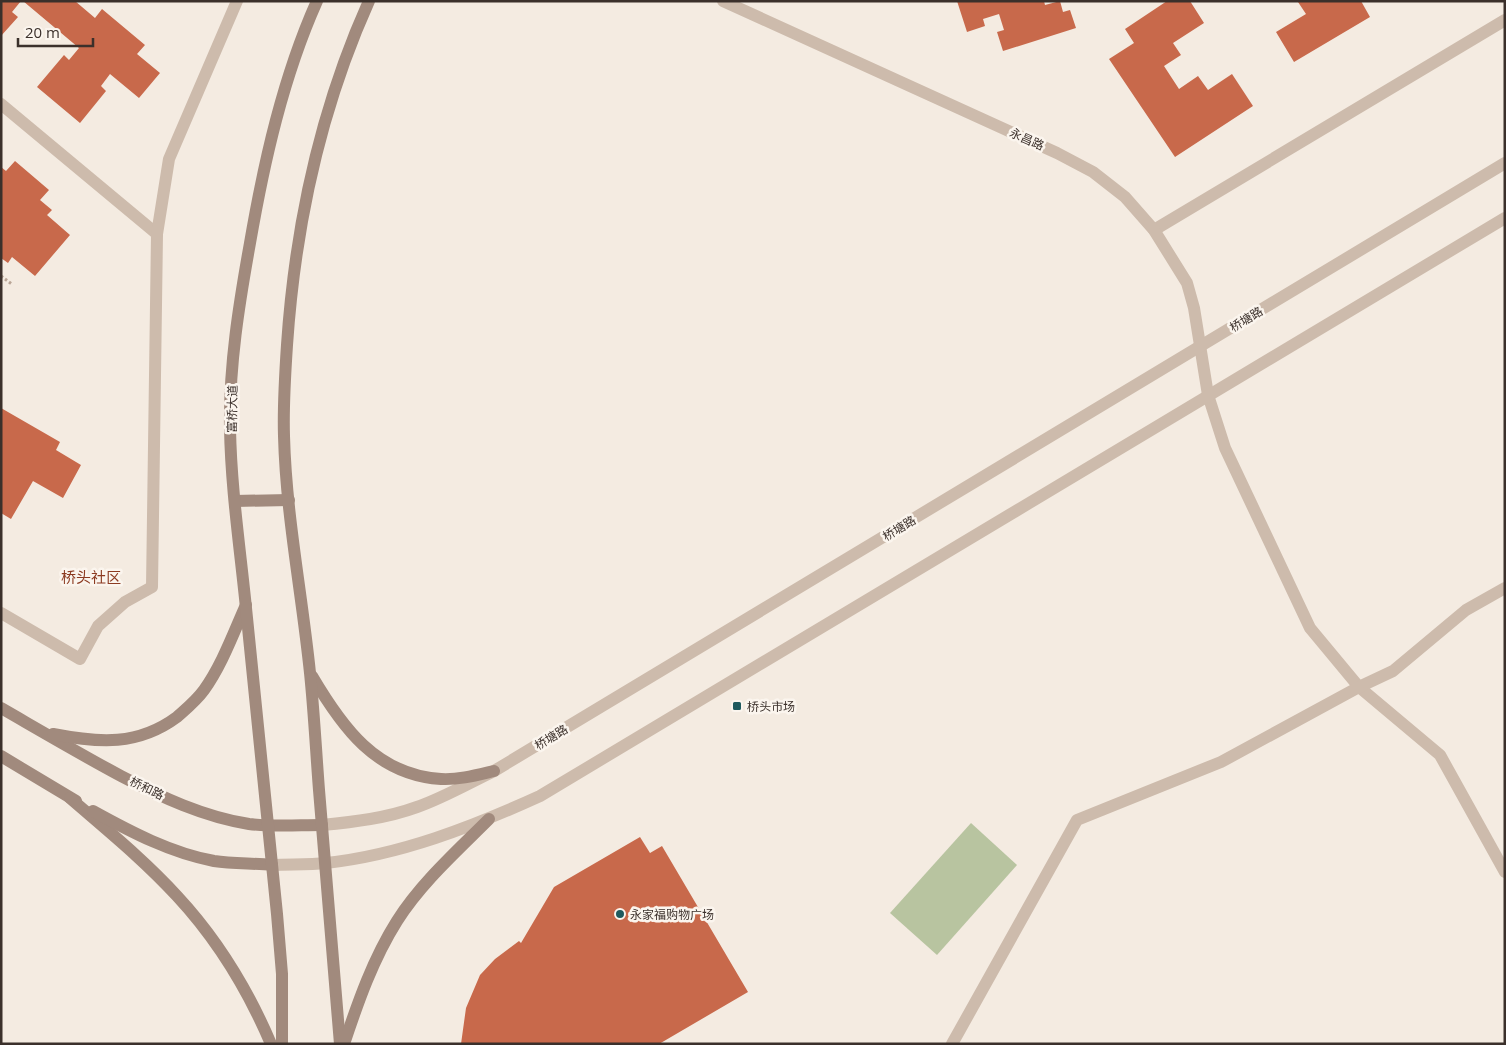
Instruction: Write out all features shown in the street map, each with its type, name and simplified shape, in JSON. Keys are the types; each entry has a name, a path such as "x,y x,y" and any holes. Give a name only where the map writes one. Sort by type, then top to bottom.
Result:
{"main road":[{"name":"富桥大道","path":"268,826 235,501 230,427 233,356 241,290 269,146 288,80 317,1"},
{"path":"340,1044 310,674 289,500 284,435 285,374 290,307 299,238 313,164 332,97 355,32 369,1"},
{"path":"235,501 289,500"},
{"path":"42,732 82,740 117,741 143,736 168,724 188,708 204,691 220,663 246,605"},
{"path":"310,674 331,708 350,733 368,751 391,766 416,776 442,779 466,778 494,771"},
{"name":"桥和路","path":"1,708 121,776 183,806 248,824 268,826"},
{"path":"1,756 129,831 185,854 216,861 272,865"},
{"path":"70,798 141,860 178,897 212,938 238,977 271,1044"},
{"path":"344,1044 364,985 396,922 421,888 489,819"},
{"name":"桥塘路","path":"268,826 322,824"},
{"path":"268,826 282,974 282,1044"}],"street":[{"path":"1,613 80,659 98,626 125,602 152,587 157,234 169,159 237,1"},
{"name":"永昌路","path":"723,1 1058,153 1093,172 1124,196 1154,230 1187,283 1194,308 1208,395 1225,448 1310,628 1359,687 1440,755 1505,872"},
{"path":"1154,230 1505,20"},
{"path":"1,104 157,234"},
{"name":"桥塘路","path":"322,824 343,823 379,817 417,807 494,771 1505,163"},
{"path":"272,865 325,863 388,852 489,819 540,796 1505,218"},
{"path":"952,1044 1077,820 1221,762 1359,687 1393,671 1466,610 1505,588"}],"path":[{"path":"1,276 13,285"}],"green space":[{"path":"971,823 1017,865 937,955 890,913"}],"building":[{"path":"1,1 21,1 12,12 18,17 1,36"},
{"path":"23,1 75,1 95,18 102,9 145,45 137,54 160,73 139,98 110,74 101,86 106,91 80,123 37,87 64,55 69,60 79,48"},
{"path":"957,1 1044,1 1045,5 1060,1 1063,12 1070,10 1076,28 1003,51 997,32 1004,30 999,14 983,19 985,26 967,32"},
{"path":"1167,1 1190,1 1204,23 1173,43 1181,55 1164,66 1179,89 1198,76 1208,90 1232,74 1253,106 1175,157 1109,59 1134,43 1125,29"},
{"path":"1299,1 1361,1 1370,17 1294,62 1276,32 1306,14"},
{"path":"15,161 49,190 40,200 52,210 47,215 70,235 35,276 12,257 8,263 1,258 1,167 6,171"},
{"path":"1,408 60,442 56,450 81,465 63,498 33,481 11,519 1,513"},
{"name":"永家福购物广场","path":"640,837 650,853 662,846 748,992 659,1044 461,1044 466,1008 480,975 495,959 519,941 521,943 554,887"}],"place":[{"name":"桥头市场","path":"737,706"},
{"name":"永家福购物广场","path":"620,914"}],"district":[{"name":"桥头社区","path":"91,577"}]}
